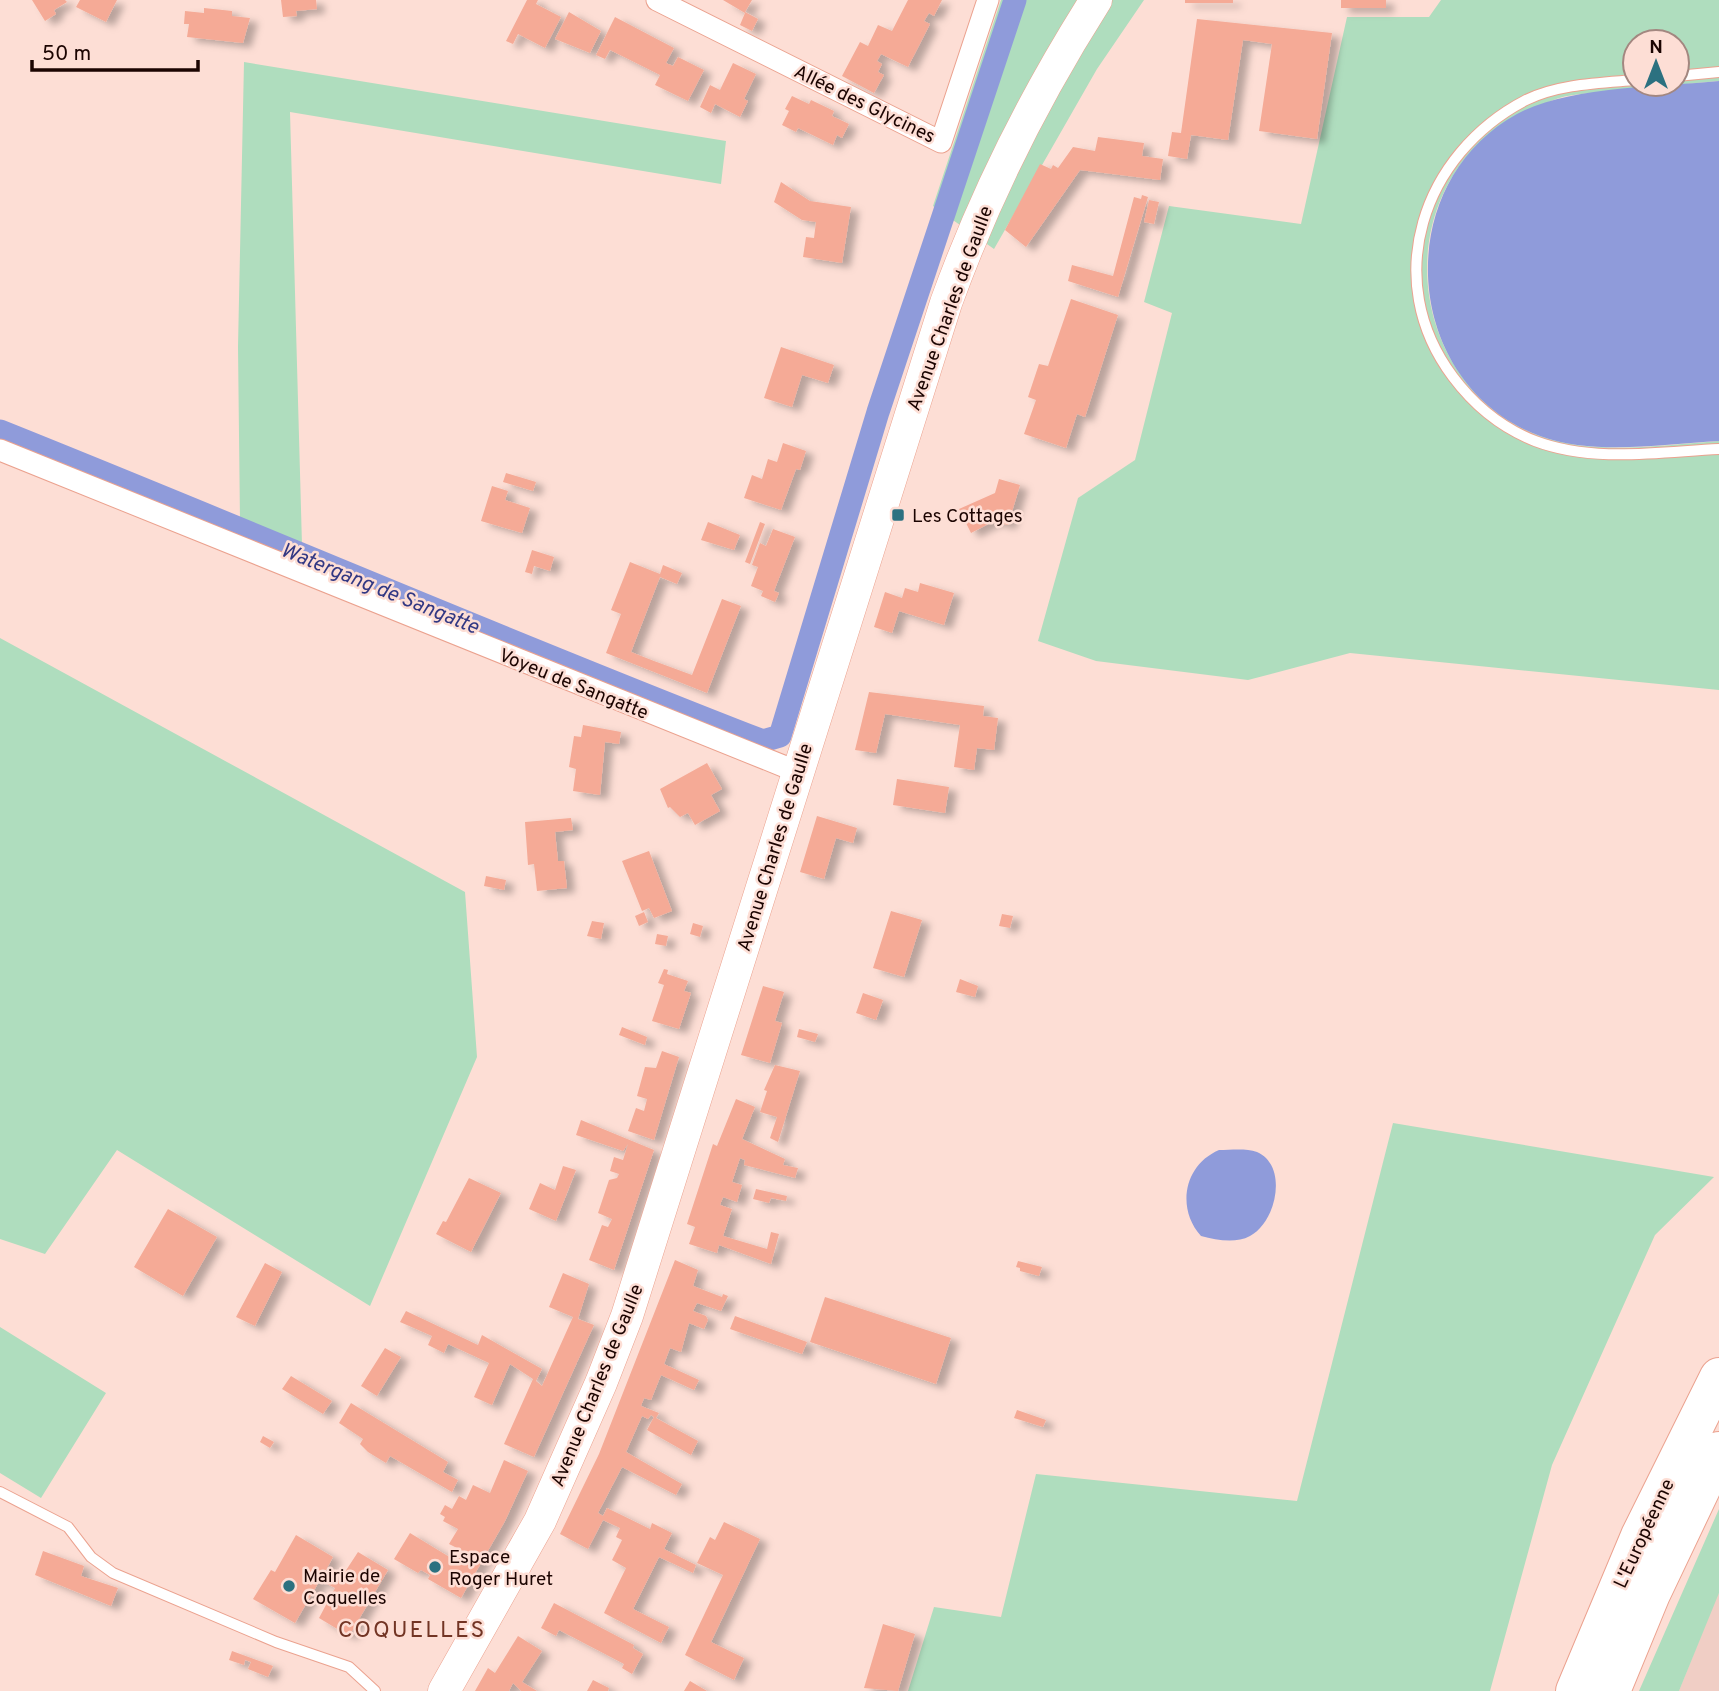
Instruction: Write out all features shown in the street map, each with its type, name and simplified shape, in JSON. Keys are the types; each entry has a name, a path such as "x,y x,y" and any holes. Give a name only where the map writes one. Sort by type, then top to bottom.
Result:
{"highway":[{"name":"L'Européenne","path":"1574,1691 1640,1536 1719,1377"},
{"name":"L'Européenne","path":"1611,1691 1651,1594 1719,1451"}],"main road":[{"name":"Avenue Charles de Gaulle","path":"444,1691 536,1529 616,1344 932,344 965,251 1028,116 1096,0"}],"street":[{"name":"Allée des Glycines","path":"657,0 940,142 988,0"},
{"name":"Voyeu de Sangatte","path":"0,450 798,772"}],"lane":[{"path":"1691,75 1719,72"},
{"path":"1621,82 1559,89 1528,99 1496,118 1470,144 1448,169 1424,213 1415,272 1416,298 1425,330 1440,359 1458,384 1480,407 1532,440 1588,453 1719,449"},
{"path":"0,1492 68,1527 91,1557 113,1573 276,1642 349,1667 375,1691"}],"shaded area":[{"path":"1719,1593 1719,1691 1679,1691 1716,1598"}],"green space":[{"path":"1001,0 1144,0 1097,69 994,249 933,206"},
{"path":"1441,0 1719,0 1719,81 1691,84 1691,28 1621,28 1621,90 1558,98 1506,123 1476,146 1444,191 1431,231 1427,273 1433,314 1447,353 1470,387 1501,416 1540,436 1583,446 1629,448 1719,441 1719,690 1350,653 1248,680 1096,661 1038,641 1078,498 1135,460 1172,313 1144,302 1169,206 1301,224 1347,17 1429,17"},
{"path":"244,62 726,141 721,184 290,112 302,545 240,521 238,347"},
{"path":"0,638 465,892 477,1057 370,1306 117,1150 45,1254 0,1239"},
{"path":"1393,1123 1714,1177 1655,1235 1552,1465 1490,1691 908,1691 934,1607 1001,1617 1036,1474 1297,1501"},
{"path":"0,1327 106,1393 41,1498 0,1473"},
{"path":"1719,1509 1719,1593 1679,1691 1639,1691"}],"water":[{"path":"1719,81 1719,441 1606,447 1583,446 1540,436 1494,410 1460,374 1438,330 1428,282 1431,234 1447,187 1475,146 1517,114 1538,105 1562,98 1621,89 1621,98 1691,98 1691,83"},
{"path":"1219,1150 1257,1152 1267,1159 1276,1181 1267,1219 1250,1236 1238,1240 1201,1236 1188,1213 1186,1200 1191,1176 1207,1157"}],"building":[{"path":"32,0 67,2 54,10 56,14 45,21"},
{"path":"80,0 117,0 106,22 76,7"},
{"path":"281,0 316,0 317,9 296,11 297,16 283,17"},
{"path":"527,0 538,0 536,4 561,17 545,48 518,34 513,44 506,41"},
{"path":"723,0 752,0 745,12 758,19 752,31 740,25 745,13"},
{"path":"908,0 942,0 934,16 929,13 924,21 930,24 908,67 881,54 877,61 882,64 878,72 884,75 874,93 842,76 860,42 868,46 878,25 892,31"},
{"path":"1185,0 1233,0 1233,3 1185,3"},
{"path":"1341,0 1386,0 1386,8 1341,8"},
{"path":"204,8 232,11 232,16 250,18 243,43 187,37 189,24 184,24 185,11 204,13"},
{"path":"569,12 601,31 590,53 555,39"},
{"path":"615,17 674,48 666,63 673,66 678,57 704,70 688,101 655,85 660,75 610,50 605,59 596,55"},
{"path":"1197,19 1332,33 1317,139 1259,131 1272,44 1243,40 1228,140 1191,135 1187,159 1168,156 1172,132 1181,133"},
{"path":"733,63 756,74 744,99 748,101 740,117 715,104 711,113 700,107 710,85 720,90"},
{"path":"792,96 809,104 811,100 834,111 832,116 849,124 842,138 837,135 833,145 798,128 796,132 782,125 789,111 785,109"},
{"path":"1098,137 1144,143 1142,156 1163,159 1160,180 1080,170 1026,247 1005,230 1040,164 1051,169 1053,165 1058,168 1073,147 1095,151"},
{"path":"781,182 810,201 851,207 842,263 803,257 806,237 814,238 816,222 802,220 774,202"},
{"path":"1142,195 1148,197 1118,297 1068,281 1072,265 1113,276 1134,197 1141,199"},
{"path":"1149,200 1159,202 1154,224 1144,222"},
{"path":"1071,299 1118,315 1085,417 1077,414 1066,448 1024,434 1036,400 1028,397 1039,364 1048,366"},
{"path":"781,347 834,365 828,383 802,375 792,407 764,398"},
{"path":"783,443 806,451 800,470 796,469 781,510 744,498 752,475 762,479 768,459 777,462"},
{"path":"506,473 536,482 533,491 503,482"},
{"path":"999,479 1020,485 1008,525 994,521 971,533 959,509 995,493"},
{"path":"492,486 508,491 505,500 530,508 522,533 481,521"},
{"path":"708,522 740,535 734,550 701,540"},
{"path":"760,522 765,524 750,564 745,562"},
{"path":"773,529 795,537 774,591 779,593 775,602 761,596 763,591 751,586 758,567 752,565 760,543 766,546"},
{"path":"532,550 554,557 550,571 534,566 532,574 525,572"},
{"path":"630,562 660,574 663,565 682,573 677,584 660,577 631,652 692,675 722,599 741,606 707,693 606,653 621,614 611,610"},
{"path":"920,583 954,593 944,625 899,611 892,633 874,627 885,592 902,598 905,588 918,592"},
{"path":"869,692 984,706 983,716 998,718 994,750 977,748 974,770 954,767 960,725 885,714 876,753 855,750"},
{"path":"583,725 621,732 619,744 605,742 600,795 573,791 576,769 569,767 574,736 581,737"},
{"path":"707,763 722,789 711,795 720,811 695,825 688,813 680,817 668,808 660,789"},
{"path":"897,779 949,787 945,813 893,805"},
{"path":"817,816 857,828 853,843 836,838 824,879 800,872"},
{"path":"571,818 573,830 555,832 558,861 564,861 567,888 537,891 534,864 528,865 525,822"},
{"path":"649,851 672,911 654,918 649,908 642,911 622,861"},
{"path":"486,876 506,880 504,890 484,886"},
{"path":"891,911 922,920 904,977 873,968"},
{"path":"644,912 648,922 639,926 635,916"},
{"path":"1002,914 1013,916 1010,928 999,926"},
{"path":"592,921 604,923 601,939 587,936"},
{"path":"693,923 703,926 700,937 690,934"},
{"path":"657,934 668,936 666,946 655,944"},
{"path":"664,969 668,970 667,974 688,981 684,991 691,993 679,1029 652,1021 664,985 658,983"},
{"path":"960,979 978,986 975,997 956,992"},
{"path":"763,986 784,992 775,1021 782,1023 770,1063 741,1055"},
{"path":"863,993 883,1000 876,1020 856,1013"},
{"path":"622,1027 647,1037 645,1045 619,1035"},
{"path":"799,1029 818,1034 815,1042 797,1037"},
{"path":"662,1051 679,1057 654,1140 628,1131 636,1108 644,1111 647,1099 637,1096 645,1067 656,1068"},
{"path":"775,1065 800,1071 778,1142 770,1138 777,1117 760,1112 767,1091 764,1090"},
{"path":"736,1099 755,1107 742,1139 785,1159 783,1165 798,1168 795,1178 744,1165 745,1160 740,1158 732,1182 742,1185 737,1202 723,1197 720,1205 732,1209 723,1236 767,1249 771,1232 779,1234 771,1264 719,1245 717,1253 689,1244 695,1227 687,1224 713,1144 717,1146"},
{"path":"581,1120 654,1150 614,1270 589,1260 602,1225 608,1227 612,1219 598,1213 609,1180 617,1178 619,1174 610,1171 614,1157 623,1160 628,1144 623,1151 576,1135"},
{"path":"563,1166 576,1170 556,1221 529,1209 540,1183 555,1190"},
{"path":"469,1178 501,1193 471,1252 436,1234 443,1221 446,1222"},
{"path":"756,1189 787,1196 786,1201 771,1198 769,1203 753,1199"},
{"path":"168,1209 217,1237 183,1296 134,1267"},
{"path":"675,1260 698,1270 693,1286 722,1297 723,1294 728,1296 721,1311 697,1303 693,1311 706,1316 708,1320 704,1329 689,1323 681,1352 670,1348 664,1364 699,1380 694,1390 661,1375 651,1400 644,1398 641,1406 659,1413 656,1418 698,1441 691,1455 647,1430 654,1417 651,1415 648,1419 642,1416 626,1452 682,1484 676,1495 622,1467 598,1513 603,1516 607,1508 650,1529 652,1523 672,1533 664,1549 696,1565 693,1573 659,1557 633,1609 669,1627 661,1643 604,1613 626,1568 612,1560 622,1540 616,1537 620,1528 603,1520 588,1549 560,1534 599,1454"},
{"path":"1018,1261 1042,1267 1039,1276 1020,1271 1020,1268 1016,1267"},
{"path":"265,1263 282,1272 255,1326 236,1317"},
{"path":"563,1273 589,1284 578,1319 594,1325 534,1457 504,1444 533,1379 510,1364 492,1405 474,1397 489,1363 448,1344 444,1353 428,1345 432,1336 400,1322 406,1311 478,1345 482,1335 542,1369 536,1381 542,1386 573,1317 549,1307"},
{"path":"825,1297 951,1338 936,1384 810,1342"},
{"path":"735,1316 807,1342 802,1354 730,1329"},
{"path":"385,1348 401,1357 377,1396 361,1386"},
{"path":"291,1376 332,1401 323,1414 282,1389"},
{"path":"351,1403 448,1462 443,1472 458,1480 452,1492 390,1456 386,1463 368,1452 360,1444 363,1439 339,1423"},
{"path":"1017,1410 1046,1420 1043,1427 1014,1418"},
{"path":"263,1436 274,1442 270,1448 260,1442"},
{"path":"504,1460 528,1471 505,1521 461,1598 428,1579 430,1575 421,1570 418,1573 394,1559 410,1533 456,1561 463,1551 449,1544 458,1529 443,1521 445,1517 440,1514 445,1505 452,1509 459,1496 466,1500 473,1485 490,1493"},
{"path":"724,1522 760,1539 711,1642 744,1658 734,1680 685,1655 723,1575 697,1563 710,1537 715,1540"},
{"name":"Mairie de Coquelles","path":"296,1535 333,1557 325,1572 339,1581 358,1552 388,1570 349,1636 319,1618 335,1588 320,1580 295,1623 253,1599 271,1570 275,1572"},
{"path":"43,1551 84,1566 81,1576 118,1588 111,1606 35,1575"},
{"path":"554,1603 634,1645 633,1648 643,1654 632,1674 622,1668 624,1664 559,1630 556,1636 541,1628"},
{"path":"883,1624 915,1634 898,1691 864,1688"},
{"path":"518,1636 542,1651 522,1682 537,1691 521,1691 513,1683 509,1691 475,1691 488,1668 495,1673"},
{"path":"232,1651 273,1666 268,1677 248,1669 251,1662 245,1660 244,1665 229,1660"},
{"path":"593,1680 609,1688 608,1691 587,1691"},
{"path":"690,1681 707,1691 684,1691"}],"waterway":[{"name":"Watergang de Sangatte","path":"0,431 763,741 780,736 878,412 1015,0"}],"place":[{"name":"Les Cottages","path":"898,515"},
{"name":"Espace Roger Huret","path":"435,1567"},
{"name":"Mairie de Coquelles","path":"289,1586"}],"district":[{"name":"COQUELLES","path":"412,1629"}]}
